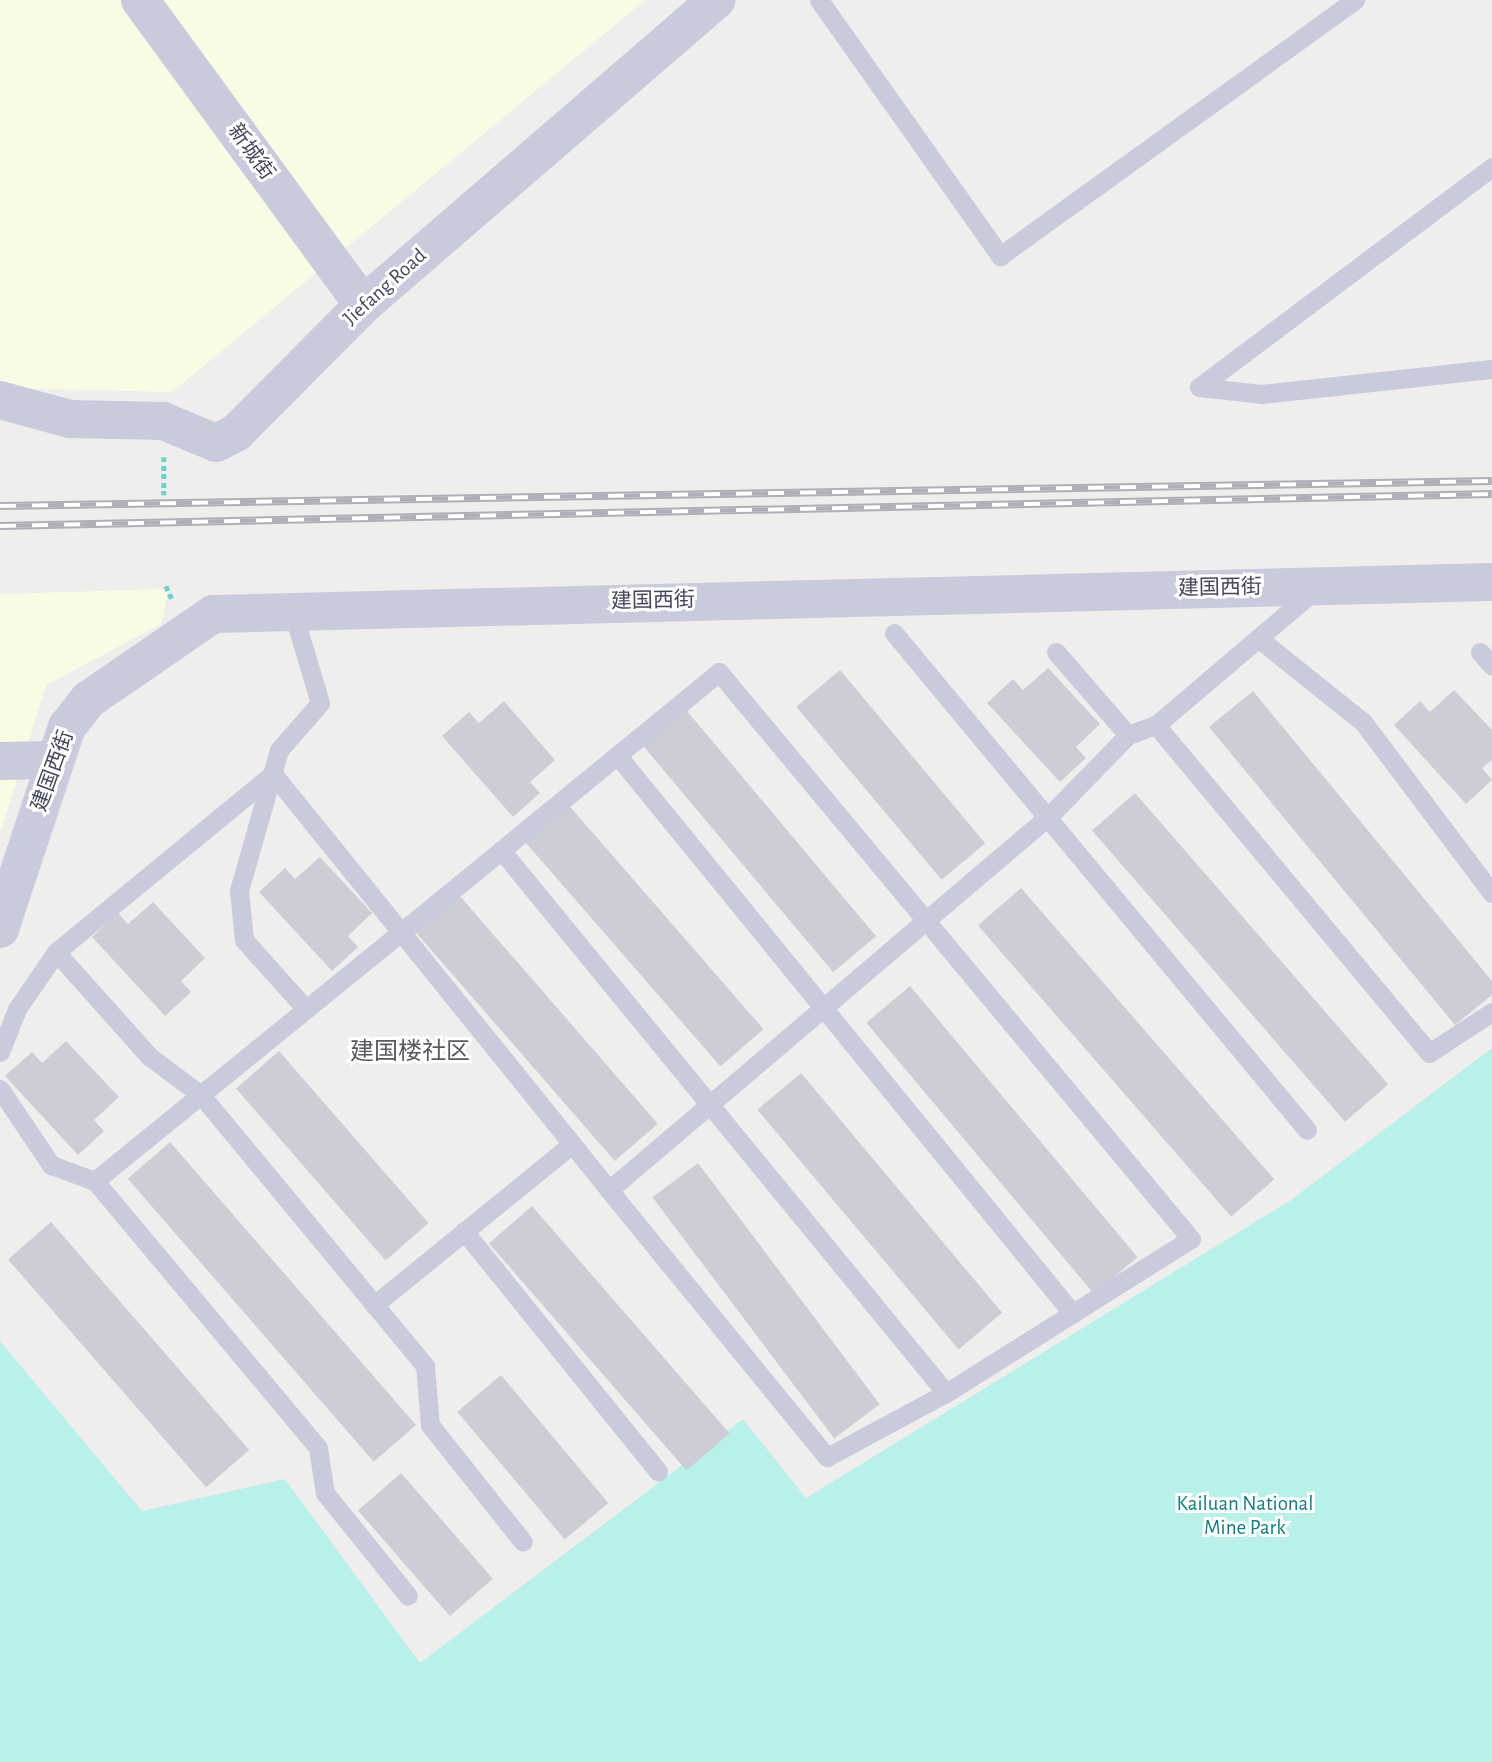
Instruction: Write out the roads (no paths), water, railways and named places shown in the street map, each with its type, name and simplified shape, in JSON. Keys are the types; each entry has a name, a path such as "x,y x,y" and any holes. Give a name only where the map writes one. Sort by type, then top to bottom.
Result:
{"street":[{"name":"新城街","path":"140,0 363,305"},
{"name":"Jiefang Road","path":"7,404 71,419 163,421 216,443 236,433 363,305 716,0"},
{"name":"建国西街","path":"0,929 67,727 88,700 187,629 234,609 1492,582"},
{"path":"0,761 54,760"}],"lane":[{"path":"819,0 1000,256 1355,0"},
{"path":"1492,167 1199,387 1261,394 1492,369"},
{"path":"608,1190 1050,815 1128,735 1156,725 1319,586"},
{"path":"292,609 320,703 279,750 239,891 244,940 306,1009"},
{"path":"894,633 1050,815 1307,1129"},
{"path":"1258,638 1363,722 1492,893"},
{"path":"1056,652 1128,735"},
{"path":"95,1181 306,1009 401,932 502,850 719,672 1191,1239 946,1394 827,1457 608,1190 572,1144 401,932 273,774"},
{"path":"1156,725 1429,1053 1492,1012"},
{"path":"617,755 1073,1314"},
{"path":"0,1052 17,1009 56,952 273,774"},
{"path":"502,850 946,1394"},
{"path":"56,952 150,1057 201,1095 425,1366 430,1425 523,1542"},
{"path":"0,1089 51,1165 95,1181 318,1448 325,1493 408,1596"},
{"path":"374,1305 572,1144"},
{"path":"464,1231 658,1471"}],"railway":[{"path":"0,506 1492,481"},
{"path":"0,526 1492,494"}],"district":[{"name":"建国楼社区","path":"410,1053"}],"park label":[{"name":"Kailuan National Mine Park","path":"1245,1516"}]}
